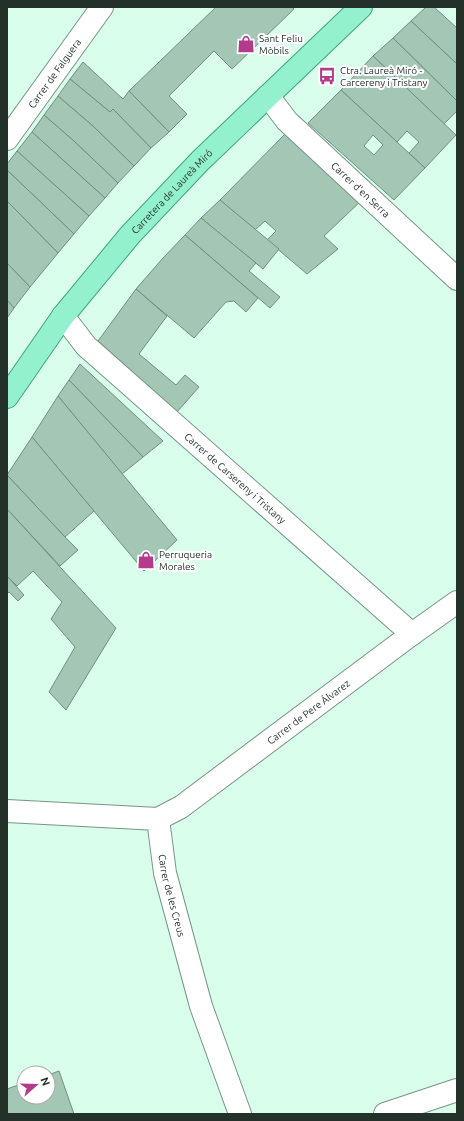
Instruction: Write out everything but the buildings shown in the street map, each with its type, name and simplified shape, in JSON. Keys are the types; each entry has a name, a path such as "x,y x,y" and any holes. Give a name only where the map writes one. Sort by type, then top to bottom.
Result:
{"main road":[{"name":"Carretera de Laureà Miró","path":"7,397 63,316 136,230 200,161 361,7"}],"street":[{"name":"Carrer de Falguera","path":"7,139 102,7"},
{"name":"Carrer d'en Serra","path":"268,96 288,121 457,279"},
{"name":"Carrer de Carsereny i Tristany","path":"63,316 86,346 412,634"},
{"name":"Carrer de Pere Álvarez","path":"158,819 181,807 457,602"},
{"path":"7,810 158,819"},
{"name":"Carrer de les Creus","path":"158,819 165,873 201,1006 240,1114"},
{"path":"385,1114 457,1090"}],"place":[{"name":"Sant Feliu Mòbils","path":"246,44"},
{"name":"Ctra. Laureà Miró - Carcereny i Tristany","path":"327,76"},
{"name":"Perruqueria Morales","path":"146,560"}]}
